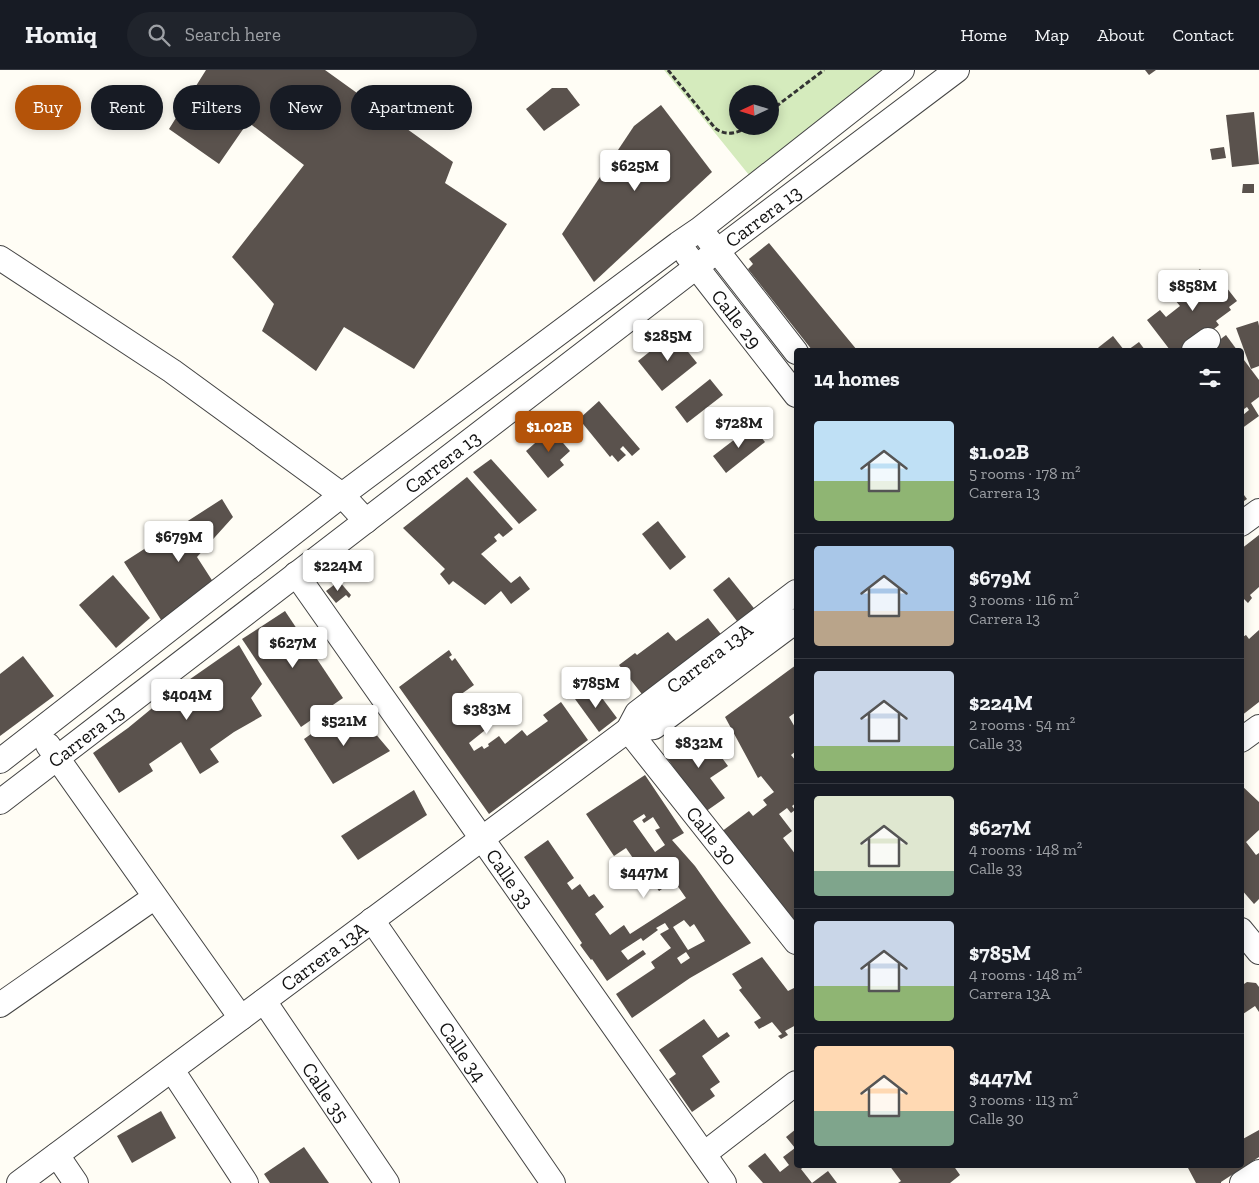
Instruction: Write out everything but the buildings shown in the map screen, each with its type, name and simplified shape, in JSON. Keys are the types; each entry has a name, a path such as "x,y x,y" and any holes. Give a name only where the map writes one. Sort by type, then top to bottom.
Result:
{"street":[{"name":"Carrera 13","path":"0,761 342,495 700,229 902,70"},
{"name":"Carrera 13","path":"0,802 717,251 957,70"},
{"name":"Calle 29","path":"700,229 794,349"},
{"name":"Calle 29","path":"678,244 794,392"},
{"path":"0,258 172,371 342,495 366,521"},
{"path":"1244,522 1259,511"},
{"name":"Calle 33","path":"296,574 724,1183"},
{"name":"Carrera 13A","path":"20,1183 628,730 637,713 794,594"},
{"name":"Carrera 13A","path":"628,730 654,727 794,622"},
{"path":"1244,738 1259,727"},
{"name":"Calle 30","path":"628,730 794,939"},
{"path":"39,732 241,1018"},
{"path":"0,1005 155,897"},
{"name":"Calle 34","path":"372,920 553,1183"},
{"name":"Calle 35","path":"264,1001 387,1183"},
{"path":"172,1070 246,1183"},
{"path":"704,1154 794,1085"},
{"path":"57,1155 76,1183"},
{"path":"1242,1183 1259,1172"}],"path":[{"path":"668,70 715,128 721,133 729,134"},
{"path":"779,104 824,70"}],"green space":[{"path":"664,70 882,70 749,175"}]}
